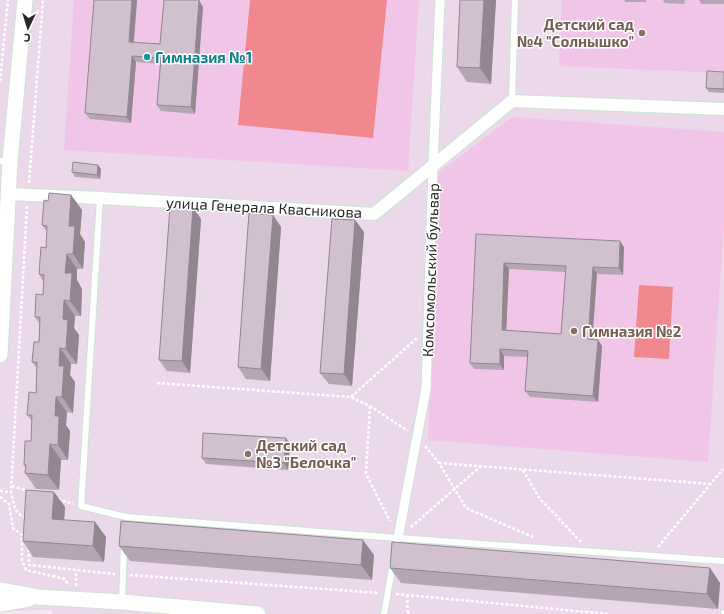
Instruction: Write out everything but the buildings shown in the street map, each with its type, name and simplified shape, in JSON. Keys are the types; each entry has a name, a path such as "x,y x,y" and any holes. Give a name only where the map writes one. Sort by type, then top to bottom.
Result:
{"street":[{"path":"0,355 8,194 5,161 25,0"},
{"name":"Комсомольский бульвар","path":"398,541 426,389 440,0"},
{"path":"512,101 724,109"},
{"name":"улица Генерала Квасникова","path":"8,194 374,214 512,101"},
{"path":"0,590 38,597 122,602 258,614"},
{"path":"0,604 38,597"}],"lane":[{"path":"512,101 515,0"},
{"path":"100,198 81,506 126,517 398,541 724,561"},
{"path":"126,517 126,524"},
{"path":"122,602 125,538"},
{"path":"384,614 386,594 394,556"}],"path":[{"path":"0,81 8,0"},
{"path":"29,520 19,516 16,512 11,492 28,194 43,0"},
{"path":"351,397 427,328"},
{"path":"157,382 351,397 370,406 417,437 439,463 466,508 540,540"},
{"path":"370,406 366,474 398,541 482,466"},
{"path":"439,463 711,484"},
{"path":"523,469 540,499 582,544 575,543"},
{"path":"656,549 723,469"},
{"path":"12,486 32,492"},
{"path":"0,490 11,492"},
{"path":"0,497 9,504 13,528 22,535 22,560 26,570 65,579 76,600"},
{"path":"53,498 81,506"},
{"path":"29,543 30,565 123,575 407,595 608,614"},
{"path":"652,549 660,550"},
{"path":"407,595 408,614"}],"shaded area":[{"path":"74,0 419,0 408,171 64,150"},
{"path":"250,0 387,0 373,138 238,125"},
{"name":"Детский сад №4 \"Солнышко\"","path":"562,0 724,0 724,73 559,66"},
{"name":"Гимназия №2","path":"512,117 724,132 724,222 708,462 428,440 438,173"},
{"path":"639,285 673,287 669,359 634,357"},
{"path":"52,610 52,614 0,614 0,612"}],"place":[{"name":"Детский сад №4 \"Солнышко\"","path":"642,33"},
{"name":"Гимназия №1","path":"147,57"},
{"name":"Гимназия №2","path":"574,331"},
{"name":"Детский сад №3 \"Белочка\"","path":"248,454"}]}
